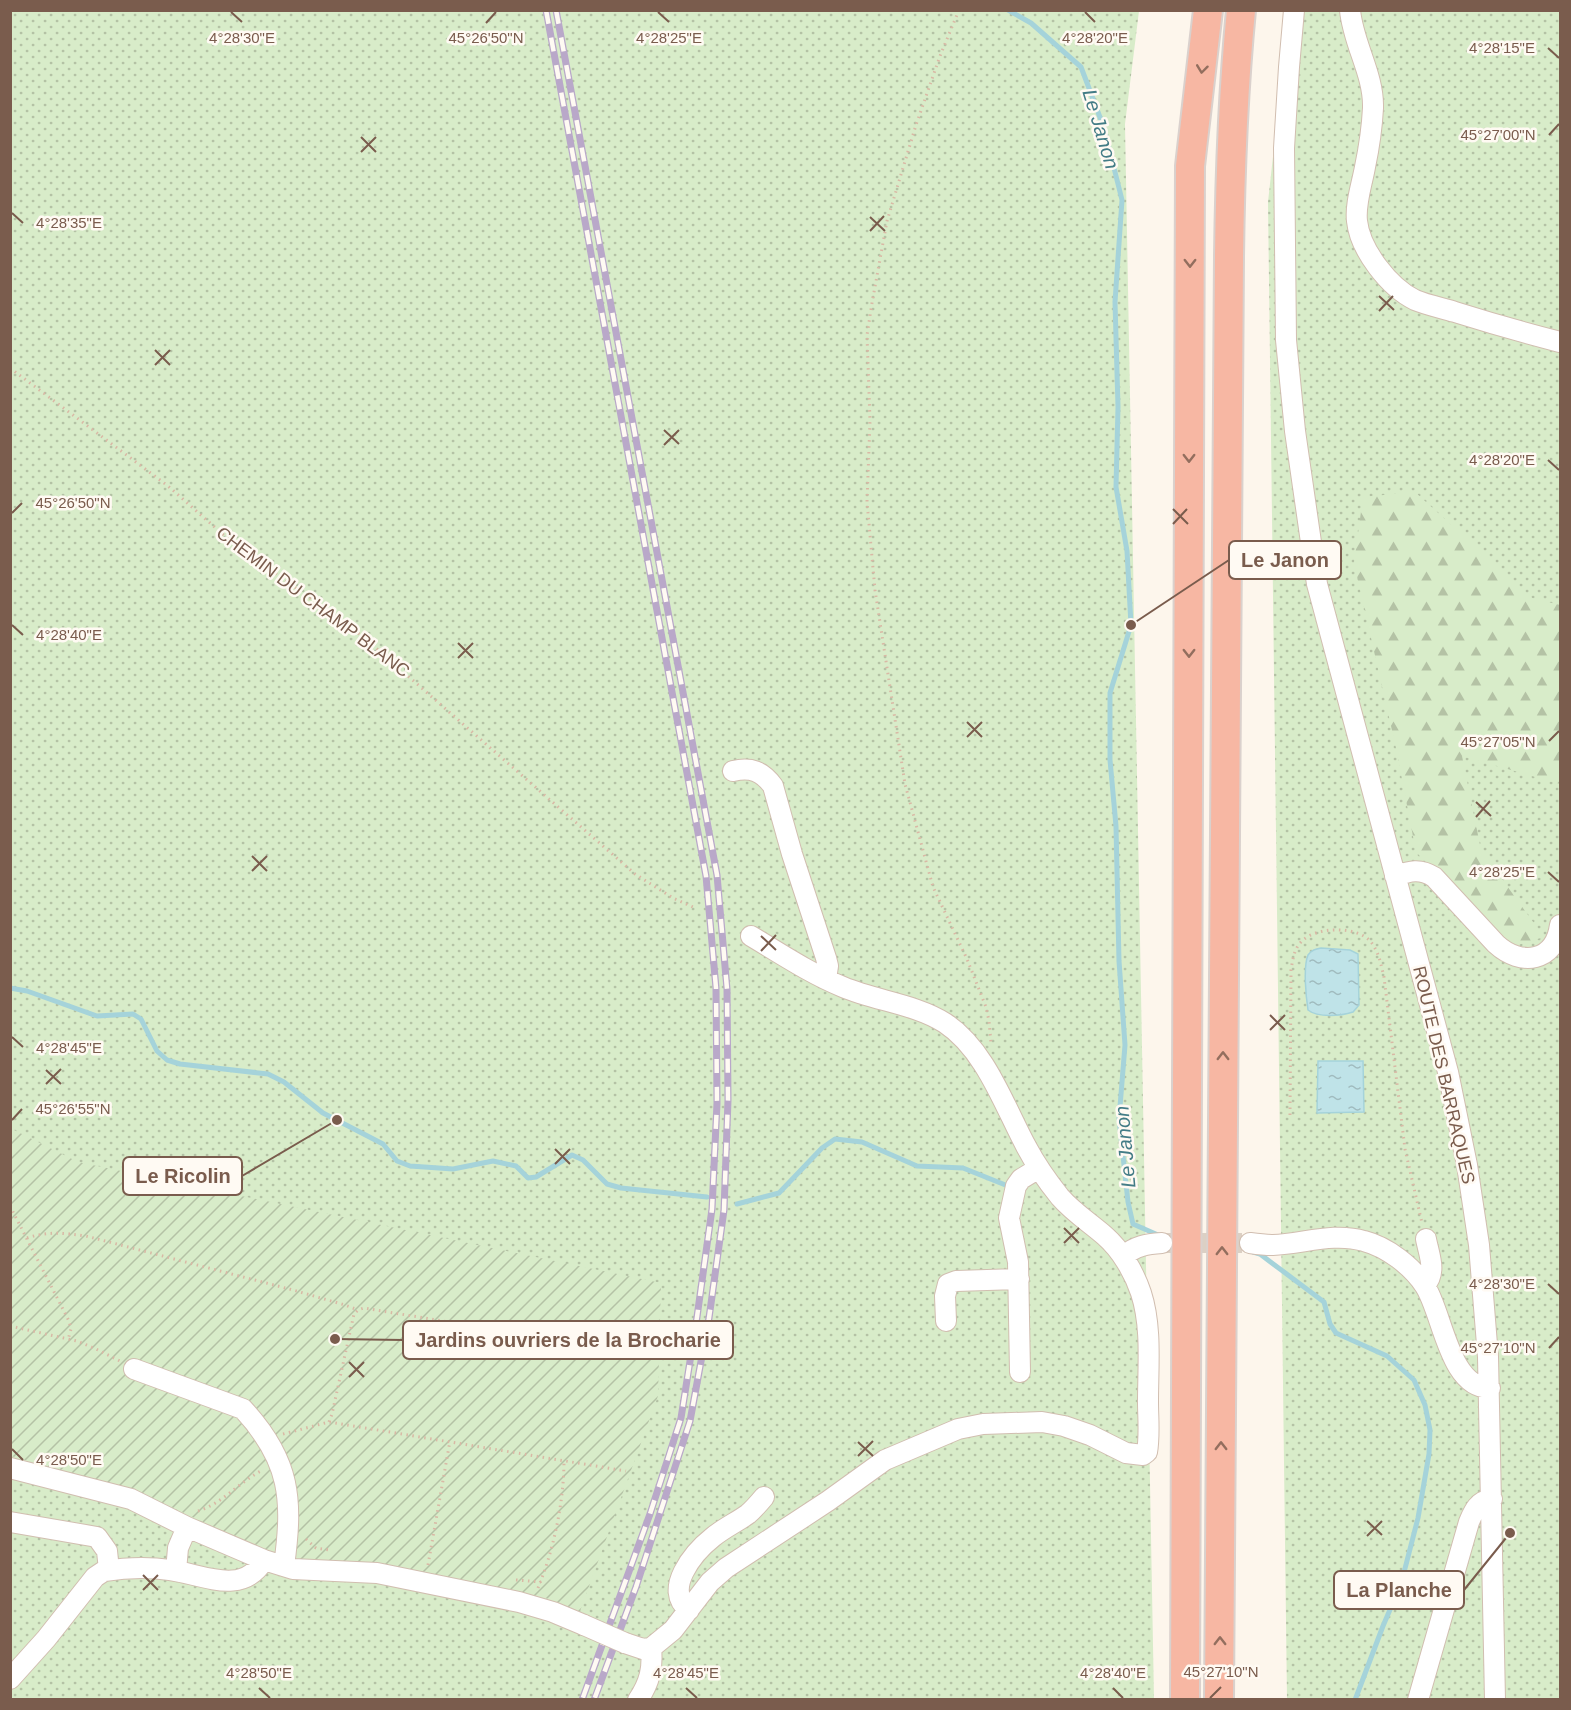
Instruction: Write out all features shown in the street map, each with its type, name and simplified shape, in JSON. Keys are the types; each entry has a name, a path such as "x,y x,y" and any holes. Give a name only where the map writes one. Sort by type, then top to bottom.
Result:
{"highway":[{"path":"1185,1700 1190,166 1208,10"},
{"path":"1219,1700 1228,257 1233,113 1241,10"}],"street":[{"name":"ROUTE DES BARRAQUES","path":"1294,10 1288,67 1284,148 1286,340 1304,500 1322,604 1448,1072 1467,1165 1479,1245 1490,1388 1495,1700"},
{"path":"1350,10 1351,27 1372,90 1373,108 1357,220 1361,239 1375,262 1392,284 1416,300 1505,328 1560,342"},
{"path":"733,771 751,769 766,778 773,786 792,854 826,958 828,966 826,979"},
{"path":"1395,876 1417,870 1425,871 1434,877 1496,944 1515,957 1526,958 1550,950 1557,942 1560,925"},
{"path":"10,1468 131,1499 188,1519 264,1560 293,1569 376,1573 519,1602 553,1612 643,1649 651,1648 673,1630 710,1582 726,1568 828,1501 885,1460 958,1429 983,1424 1042,1422 1064,1426 1090,1435 1126,1453 1143,1455 1147,1452 1147,1318 1141,1292 1123,1256 1106,1237 1081,1218 1039,1168 995,1082 966,1042 947,1024 924,1012 845,988 751,936"},
{"path":"1020,1372 1018,1262 1009,1218 1016,1186 1021,1179 1039,1168"},
{"path":"1250,1244 1273,1245 1340,1237 1364,1240 1385,1251 1407,1265 1425,1285 1437,1308 1454,1360 1473,1385 1490,1388"},
{"path":"1425,1285 1431,1277 1432,1270 1426,1239"},
{"path":"1123,1256 1146,1244 1162,1243"},
{"path":"946,1321 945,1296 948,1284 956,1281 1019,1279"},
{"path":"134,1369 243,1409 267,1439 280,1465 289,1498 288,1537 284,1566"},
{"path":"689,1610 681,1602 678,1590 679,1583 692,1559 711,1539 747,1515 764,1497"},
{"path":"1419,1700 1469,1522 1479,1504 1483,1500 1492,1499"},
{"path":"176,1571 178,1548 188,1519"},
{"path":"10,1522 97,1537 107,1551 109,1570"},
{"path":"10,1679 46,1639 95,1577 104,1571 176,1571 211,1580 241,1580 259,1569 264,1560"},
{"path":"638,1700 650,1679 653,1665 651,1648"}],"path":[{"path":"959,10 916,124 887,221 867,335 870,421 867,502 875,590 905,784 933,887 967,959 986,1007 990,1021 991,1049 991,1062 987,1070"},
{"name":"CHEMIN DU CHAMP BLANC","path":"10,368 168,486 227,538 362,636 635,874 673,898 695,908"},
{"path":"1290,1115 1291,970 1294,951 1304,939 1316,933 1350,930 1364,935 1372,943 1379,957 1384,977 1405,1149 1426,1239"},
{"path":"10,1206 69,1321 71,1329 68,1340"},
{"path":"27,1238 42,1233 58,1232 86,1236 314,1296 358,1310"},
{"path":"329,1422 354,1314 364,1308 654,1356"},
{"path":"10,1326 96,1349 134,1369"},
{"path":"267,1439 329,1422 626,1471"},
{"path":"428,1565 450,1441"},
{"path":"541,1582 555,1536 564,1459"},
{"path":"188,1519 254,1475 280,1465"}],"green space":[{"path":"11,11 1139,11 1125,124 1154,1699 11,1700"},
{"path":"1289,11 1560,11 1560,1699 1287,1699 1268,202"},
{"path":"1415,492 1532,598 1560,605 1560,784 1462,756 1481,850 1544,937 1508,948 1416,852 1396,748 1354,563 1363,497"},
{"path":"10,1128 78,1162 661,1283 658,1396 579,1614 549,1599 372,1564 297,1561 263,1550 143,1494 11,1456"}],"water":[{"path":"1321,948 1350,950 1358,954 1359,1005 1353,1012 1330,1015 1312,1013 1308,1010 1305,982 1306,960 1311,952"},
{"path":"1318,1061 1363,1061 1364,1112 1317,1113"}],"waterway":[{"name":"Le Janon","path":"1008,10 1031,23 1081,67 1104,128 1122,200 1115,302 1118,407 1116,487 1127,551 1131,625 1110,693 1110,760 1116,826 1119,961 1125,1045 1119,1119 1128,1202 1133,1224 1158,1235"},
{"path":"10,988 27,991 97,1016 133,1014 141,1019 157,1051 167,1060 180,1064 268,1074 284,1082 323,1113 383,1144 397,1161 410,1166 453,1169 493,1161 516,1166 528,1178 536,1177 572,1155 583,1160 607,1184 621,1188 707,1197"},
{"path":"737,1204 779,1193 822,1148 835,1139 862,1142 917,1166 963,1168 1008,1186"},
{"name":"Le Janon","path":"1253,1252 1260,1254 1324,1302 1330,1324 1336,1333 1387,1356 1414,1380 1425,1405 1430,1430 1429,1454 1418,1518 1401,1584 1355,1700"}],"tunnel":[{"path":"1162,1243 1250,1243"}],"railway":[{"path":"546,10 706,876 716,988 717,1103 712,1209 681,1418 650,1514 582,1700"},
{"path":"556,10 717,875 727,989 728,1100 724,1210 709,1318 690,1421 636,1587 594,1700"}],"place":[{"name":"Le Janon","path":"1131,625"},
{"name":"Le Ricolin","path":"337,1120"},
{"name":"Jardins ouvriers de la Brocharie","path":"335,1339"},
{"name":"La Planche","path":"1510,1533"}]}
